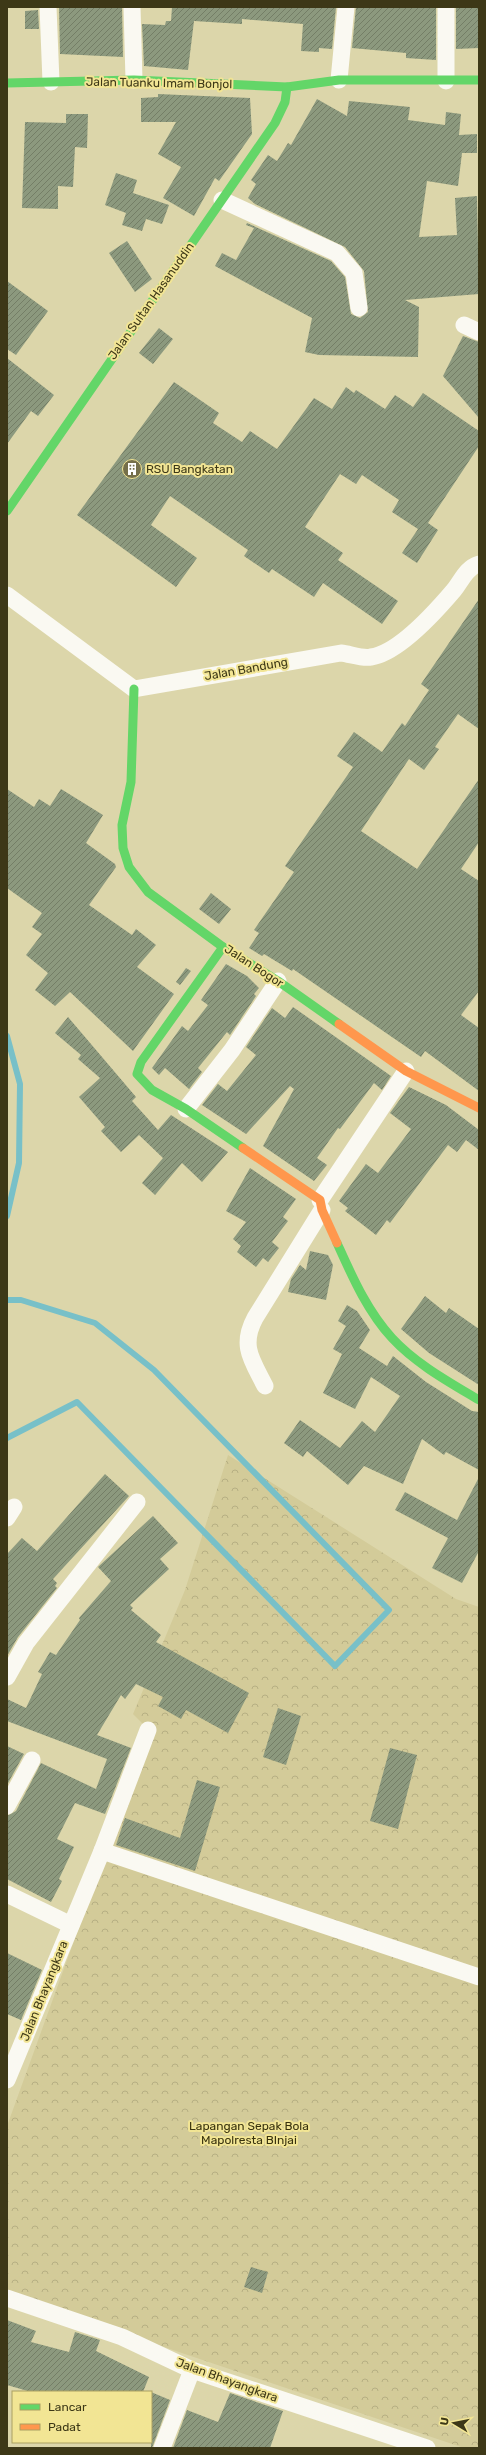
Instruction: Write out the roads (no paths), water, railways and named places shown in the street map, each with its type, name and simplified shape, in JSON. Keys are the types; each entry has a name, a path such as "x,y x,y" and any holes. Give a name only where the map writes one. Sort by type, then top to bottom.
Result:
{"street":[{"path":"48,7 52,82"},
{"path":"132,7 134,80"},
{"path":"339,80 346,7"},
{"path":"446,7 446,81"},
{"name":"Jalan Tuanku Imam Bonjol","path":"7,83 134,80 287,87 339,80 479,80"},
{"name":"Jalan Sultan Hasanuddin","path":"7,511 275,123 285,102 287,87"},
{"path":"222,200 337,253 354,273 359,308"},
{"name":"Jalan Bandung","path":"134,690 341,653 371,657 391,648 426,620 454,589 465,572 479,564"},
{"path":"7,596 134,690"},
{"name":"Jalan Bogor","path":"134,690 131,782 122,825 123,848 130,867 148,892 223,946 278,981 406,1071 479,1108"},
{"path":"223,946 141,1062 137,1071 141,1082 186,1109 321,1205 362,1293 389,1334 432,1370 479,1400"},
{"path":"186,1109 232,1050 278,981"},
{"path":"265,1386 247,1346 249,1332 255,1318 321,1205 406,1071"},
{"path":"7,1677 26,1643 138,1502"},
{"name":"Jalan Bhayangkara","path":"7,2080 102,1851 148,1730"},
{"path":"7,1806 32,1760"},
{"path":"102,1851 479,1977"},
{"path":"7,1894 71,1925"},
{"name":"Jalan Bhayangkara","path":"7,2298 122,2337 192,2370 427,2448"},
{"path":"162,2448 192,2370"}],"waterway":[{"path":"7,1036 20,1084 19,1163 7,1216"},
{"path":"7,1300 21,1300 95,1323 154,1370 389,1610 335,1666 77,1402 7,1438"}],"place":[{"name":"RSU Bangkatan","path":"132,469"}],"park label":[{"name":"Lapangan Sepak Bola Mapolresta BInjai","path":"249,2133"}]}
